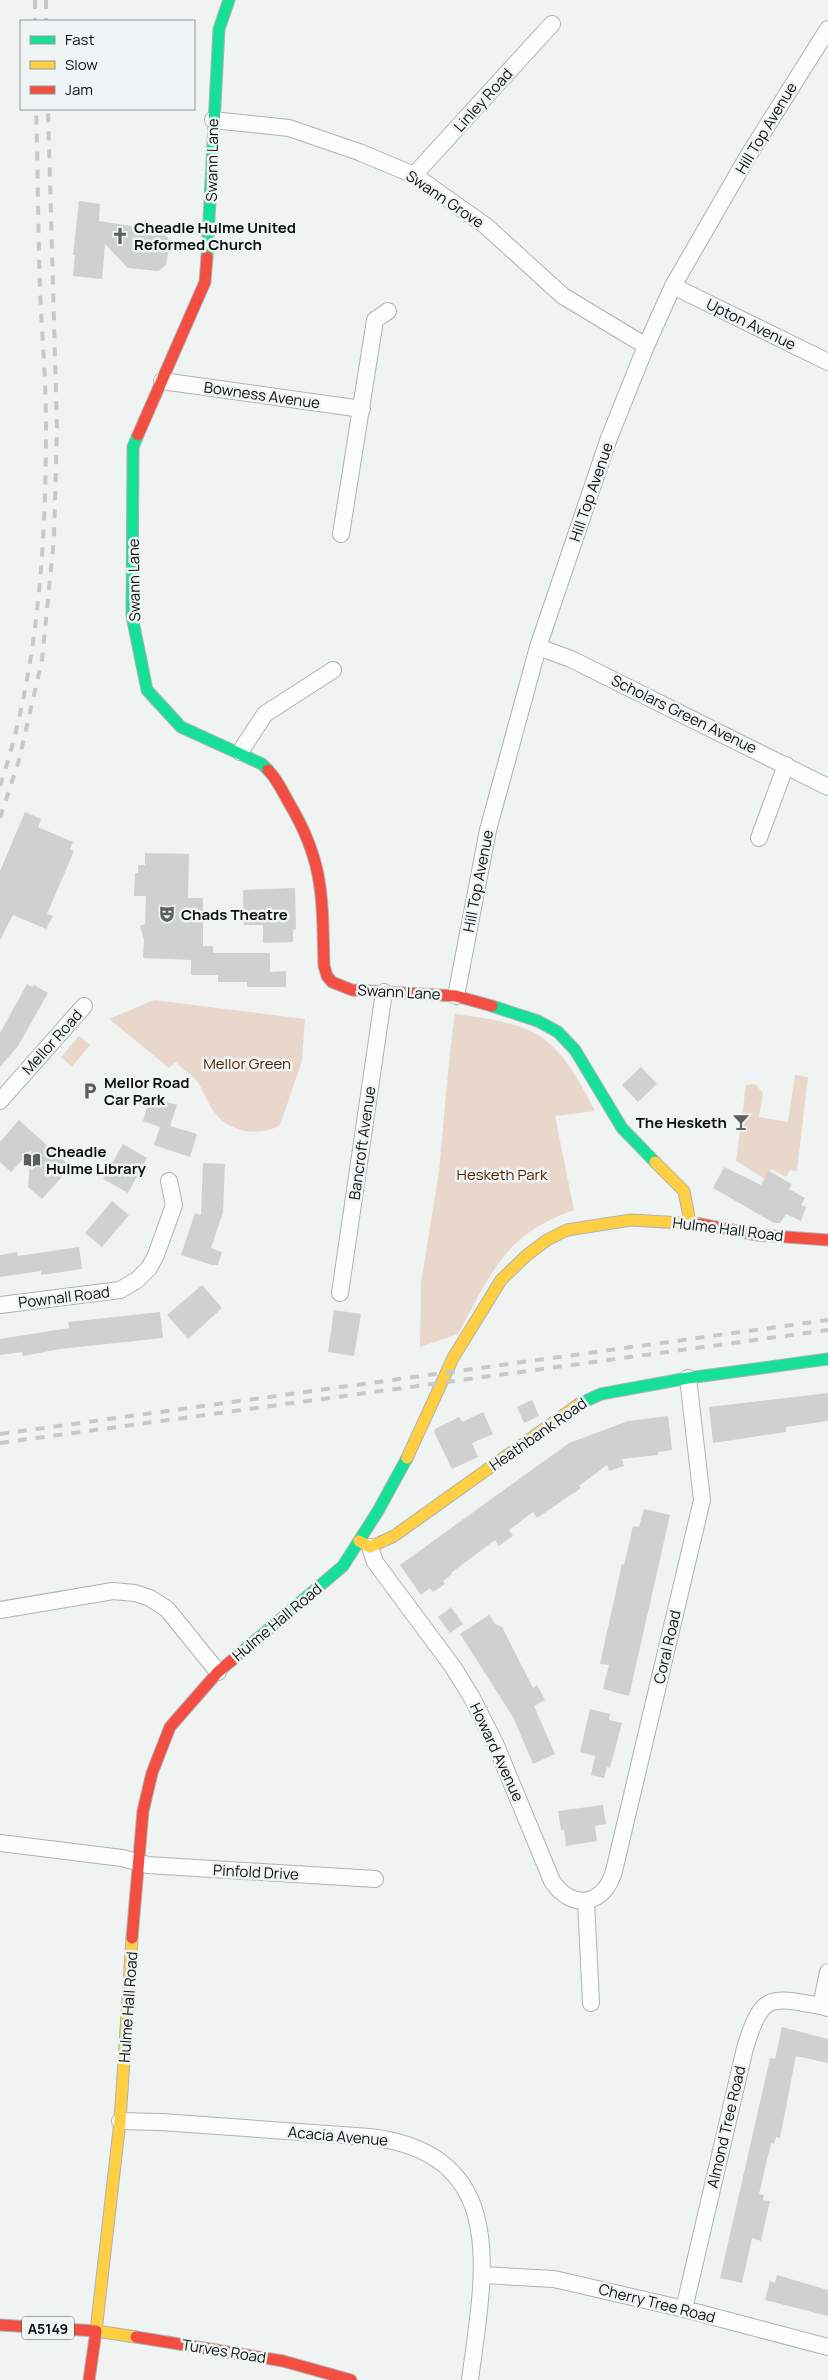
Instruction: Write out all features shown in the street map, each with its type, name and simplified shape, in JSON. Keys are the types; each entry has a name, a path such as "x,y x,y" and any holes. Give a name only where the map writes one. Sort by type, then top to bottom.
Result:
{"street":[{"name":"Swann Lane","path":"229,0 219,29 213,120 211,216 205,282 133,446 132,616 147,690 180,727 240,752 262,764 273,775 303,826 314,854 321,883 324,966 327,976 332,982 346,988 456,996 520,1014 558,1032 575,1050 622,1128 684,1191 690,1222"},
{"name":"Linley Road","path":"414,175 552,24"},
{"name":"Hill Top Avenue","path":"456,996 488,830 538,647 609,438 646,346 673,286 748,156 828,29"},
{"name":"Swann Grove","path":"213,120 288,128 359,152 414,175 486,226 563,296 646,346"},
{"name":"Upton Avenue","path":"673,286 828,362"},
{"path":"340,534 362,409 375,320 388,311"},
{"name":"Bowness Avenue","path":"162,381 362,409"},
{"name":"Scholars Green Avenue","path":"538,647 571,658 826,783"},
{"path":"240,752 265,714 333,670"},
{"path":"759,838 786,765"},
{"name":"Bancroft Avenue","path":"340,1293 384,992"},
{"name":"Mellor Road","path":"0,1101 84,1006"},
{"name":"Pownall Road","path":"0,1305 120,1290 137,1280 149,1268 156,1255 174,1204 169,1182"},
{"name":"Hulme Hall Road","path":"96,2331 120,2121 137,1862 143,1811 152,1773 170,1727 218,1672 343,1566 365,1544 409,1455 453,1358 501,1280 526,1255 567,1230 631,1220 690,1222 758,1235 828,1240"},
{"name":"Heathbank Road","path":"365,1544 394,1536 581,1401 601,1394 688,1378 828,1359"},
{"name":"Coral Road","path":"586,1901 601,1895 611,1883 702,1500 688,1378"},
{"name":"Howard Avenue","path":"365,1544 375,1562 453,1668 484,1720 552,1881 564,1895 575,1900 586,1901"},
{"path":"0,1610 113,1591 135,1593 150,1598 167,1609 218,1672"},
{"name":"Pinfold Drive","path":"0,1843 122,1858 148,1866 375,1879"},
{"path":"586,1901 591,2003"},
{"path":"824,2007 828,1972"},
{"name":"Almond Tree Road","path":"684,2309 745,2048 755,2017 764,2006 774,2000 787,1999 824,2007"},
{"name":"Acacia Avenue","path":"120,2121 161,2122 370,2137 392,2140 412,2146 431,2156 447,2168 470,2199 481,2232 483,2276 470,2380"},
{"name":"Cherry Tree Road","path":"483,2276 554,2279 684,2309 828,2347"},
{"name":"A5149","path":"0,2325 96,2331 89,2380"},
{"name":"Turves Road","path":"96,2331 283,2361 351,2380"}],"green space":[{"name":"Mellor Green","path":"154,1000 305,1019 302,1061 280,1125 272,1129 255,1132 238,1129 230,1125 213,1111 197,1081 176,1062 169,1068 109,1019"},
{"name":"Hesketh Park","path":"455,1014 508,1023 527,1029 542,1038 556,1049 568,1065 595,1111 555,1116 574,1210 550,1220 531,1231 515,1244 502,1258 480,1292 458,1334 420,1347 421,1283 439,1171"},
{"path":"79,1036 90,1045 72,1067 61,1057"},
{"path":"795,1075 808,1077 797,1171 790,1170 786,1177 771,1169 765,1179 736,1161 746,1085 755,1084 763,1093 759,1117 788,1122"}],"building":[{"name":"Cheadle Hulme United Reformed Church","path":"79,201 100,204 99,221 162,231 170,241 166,265 158,271 128,268 105,244 102,279 73,276 75,255 73,255"},
{"path":"25,812 41,819 38,827 73,842 70,849 74,851 47,914 53,916 46,929 13,915 0,940 0,871"},
{"path":"145,853 189,854 188,898 203,898 203,946 213,946 213,953 270,953 270,972 286,971 286,987 247,987 247,982 218,982 218,975 191,975 191,960 143,958 144,940 140,926 145,924 146,896 134,896 135,873 138,873 138,865 145,865"},
{"path":"295,888 296,929 293,930 293,942 263,943 263,925 244,925 243,890"},
{"path":"27,984 32,987 34,985 48,993 18,1046 0,1067 0,1033"},
{"path":"641,1067 657,1084 638,1102 622,1085"},
{"path":"150,1097 177,1105 170,1126 197,1134 190,1157 154,1145 160,1127 143,1121"},
{"name":"Cheadle Hulme Library","path":"19,1120 71,1167 42,1199 28,1187 31,1150 11,1172 0,1162 0,1142"},
{"path":"123,1144 147,1158 128,1193 103,1179"},
{"path":"203,1163 225,1164 223,1212 211,1248 222,1252 218,1265 212,1265 181,1255 195,1213 201,1215"},
{"path":"724,1167 761,1185 769,1171 792,1184 789,1189 805,1198 801,1205 806,1207 801,1221 786,1214 780,1223 774,1223 713,1188"},
{"path":"112,1201 129,1215 102,1247 85,1233"},
{"path":"79,1247 82,1269 41,1275 41,1271 0,1277 0,1255 17,1252 18,1256"},
{"path":"202,1285 222,1308 188,1339 167,1315"},
{"path":"334,1310 361,1314 354,1356 328,1352"},
{"path":"160,1312 163,1338 60,1349 23,1356 22,1352 0,1355 0,1339 69,1328 68,1322"},
{"path":"828,1393 828,1421 786,1427 786,1432 713,1443 709,1407"},
{"path":"532,1400 539,1416 524,1423 517,1407"},
{"path":"483,1412 493,1434 472,1443 478,1457 452,1469 434,1432 435,1429 459,1417 462,1422"},
{"path":"668,1416 672,1450 658,1452 658,1455 622,1459 624,1466 609,1471 607,1465 579,1486 581,1488 537,1518 533,1512 509,1530 513,1536 499,1546 495,1540 451,1573 443,1581 445,1584 433,1592 430,1588 421,1595 400,1565 569,1443 628,1421"},
{"path":"644,1509 670,1515 629,1696 603,1689 609,1665 600,1664 622,1564 624,1565 633,1526 639,1527"},
{"path":"451,1607 463,1624 450,1633 438,1617"},
{"path":"489,1615 495,1624 502,1627 533,1688 537,1685 545,1700 534,1706 555,1754 533,1764 513,1717 460,1634"},
{"path":"590,1709 610,1714 609,1720 622,1723 610,1768 607,1767 604,1778 591,1775 595,1756 580,1752"},
{"path":"603,1805 606,1824 595,1826 597,1841 566,1846 564,1830 561,1830 558,1811"},
{"path":"782,2027 828,2039 828,2063 796,2056 780,2138 776,2137 774,2144 771,2143 759,2194 764,2195 763,2200 770,2201 761,2241 752,2238 742,2283 720,2278 770,2058 775,2059"},
{"path":"777,2275 828,2290 828,2316 765,2300 770,2281 775,2283"}],"railway":[{"path":"35,0 35,20"},
{"path":"46,0 46,20"},
{"path":"0,786 13,743 31,654 37,608 44,517 46,410 40,290 36,110"},
{"path":"0,818 19,760 42,660 54,538 57,429 48,110"},
{"path":"0,1434 828,1320"},
{"path":"0,1443 828,1330"}],"traffic: fast":[{"path":"207,257 219,29 229,0"},
{"path":"138,435 133,447 132,616 147,690 181,727 262,764 268,770"},
{"path":"492,1006 538,1021 558,1032 575,1050 622,1128 655,1162"},
{"path":"579,1404 601,1394 688,1378 828,1359"},
{"path":"242,1652 343,1566 378,1511 407,1458"}],"traffic: slow":[{"path":"655,1162 684,1191 690,1222"},
{"path":"407,1458 453,1358 501,1280 527,1255 547,1240 567,1230 631,1220 700,1224"},
{"path":"359,1541 370,1547 394,1536 579,1404"},
{"path":"132,1938 120,2121 96,2331 136,2337"}],"traffic: jam":[{"path":"138,435 205,282 207,257"},
{"path":"268,770 280,786 301,824 315,863 322,901 324,966 327,976 332,982 352,990 456,996 492,1006"},
{"path":"700,1224 758,1235 828,1240"},
{"path":"132,1938 143,1811 152,1773 170,1727 218,1672 242,1652"},
{"path":"0,2325 96,2331 89,2380"},
{"path":"136,2337 283,2361 351,2380"}],"place":[{"name":"Cheadle Hulme United Reformed Church","path":"120,236"},
{"name":"Chads Theatre","path":"167,914"},
{"name":"Mellor Road Car Park","path":"90,1091"},
{"name":"The Hesketh","path":"741,1122"},
{"name":"Cheadle Hulme Library","path":"32,1160"}]}
